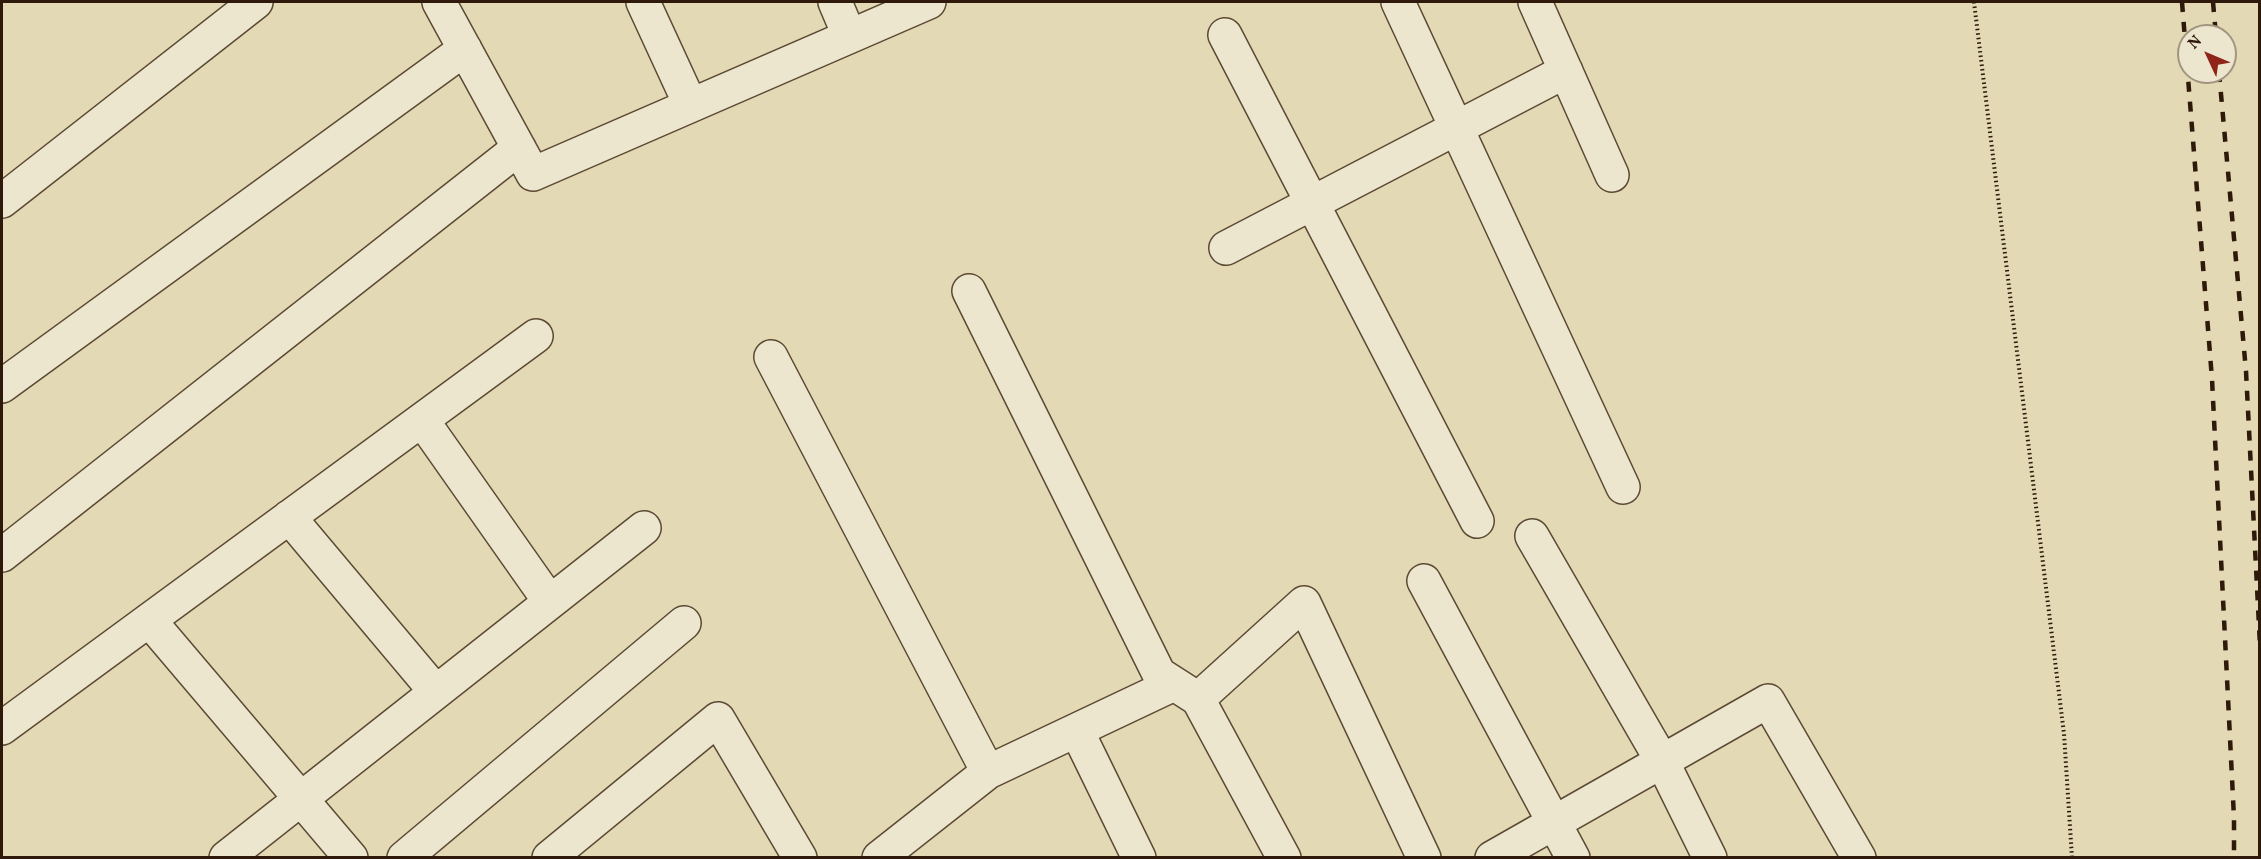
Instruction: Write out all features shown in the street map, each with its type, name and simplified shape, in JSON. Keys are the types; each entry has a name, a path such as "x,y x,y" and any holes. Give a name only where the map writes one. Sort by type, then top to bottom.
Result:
{"street":[{"path":"2,201 256,2"},
{"path":"439,2 533,174 929,2"},
{"path":"643,2 690,104"},
{"path":"835,2 849,35"},
{"path":"1398,2 1623,487"},
{"path":"1535,2 1612,175"},
{"path":"1225,35 1477,521"},
{"path":"2,386 465,49"},
{"path":"1226,248 1566,71"},
{"path":"2,555 519,148"},
{"path":"969,291 1159,674 1186,692 1284,858"},
{"path":"2,728 536,336"},
{"path":"771,357 988,772"},
{"path":"422,420 550,602"},
{"path":"289,517 436,692"},
{"path":"226,858 644,528"},
{"path":"1532,536 1662,761 1710,858"},
{"path":"1424,581 1573,858"},
{"path":"879,858 988,772 1077,731 1186,692 1304,603 1424,858"},
{"path":"150,620 351,858"},
{"path":"404,858 684,623"},
{"path":"1492,858 1768,701 1859,858"},
{"path":"549,858 717,719 800,858"},
{"path":"1077,731 1140,858"}],"path":[{"path":"1974,2 2064,734 2072,858"}],"railway":[{"path":"2182,2 2212,379 2234,818 2234,858"},
{"path":"2213,2 2215,24"},
{"path":"2220,84 2246,371 2260,646"}]}
